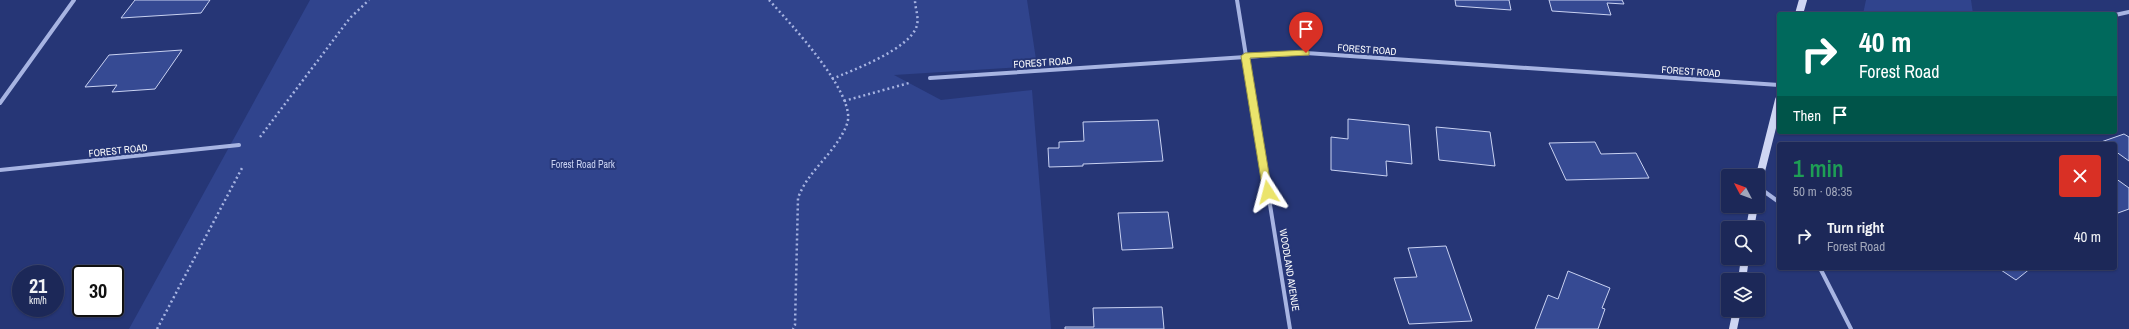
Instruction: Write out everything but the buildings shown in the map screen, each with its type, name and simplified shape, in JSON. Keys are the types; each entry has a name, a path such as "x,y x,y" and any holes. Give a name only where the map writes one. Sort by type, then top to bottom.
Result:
{"main road":[{"path":"1800,12 1803,0"},
{"path":"1762,169 1777,108"},
{"path":"1733,329 1736,317"}],"street":[{"path":"0,103 74,0"},
{"name":"WOODLAND AVENUE","path":"1237,0 1290,329"},
{"path":"2117,15 2129,12"},
{"name":"FOREST ROAD","path":"930,78 1306,53 1777,85"},
{"name":"FOREST ROAD","path":"0,170 239,145"},
{"path":"1765,191 1777,200"},
{"path":"1821,270 1851,329"}],"path":[{"path":"239,145 256,143 350,18 369,0"},
{"path":"769,0 807,43 832,79 844,101 848,123 837,143 802,187 798,198 795,325 793,329"},
{"path":"832,79 889,52 913,32 917,24 915,0"},
{"path":"844,101 930,78"},
{"path":"157,329 245,163"}],"green space":[{"name":"Forest Road Park","path":"310,0 1027,0 1037,66 894,75 941,100 1032,90 1051,329 129,329"},
{"path":"1866,0 1971,0 1973,12 1863,12"}],"route":[{"path":"1268,192 1245,56 1306,53"}]}
